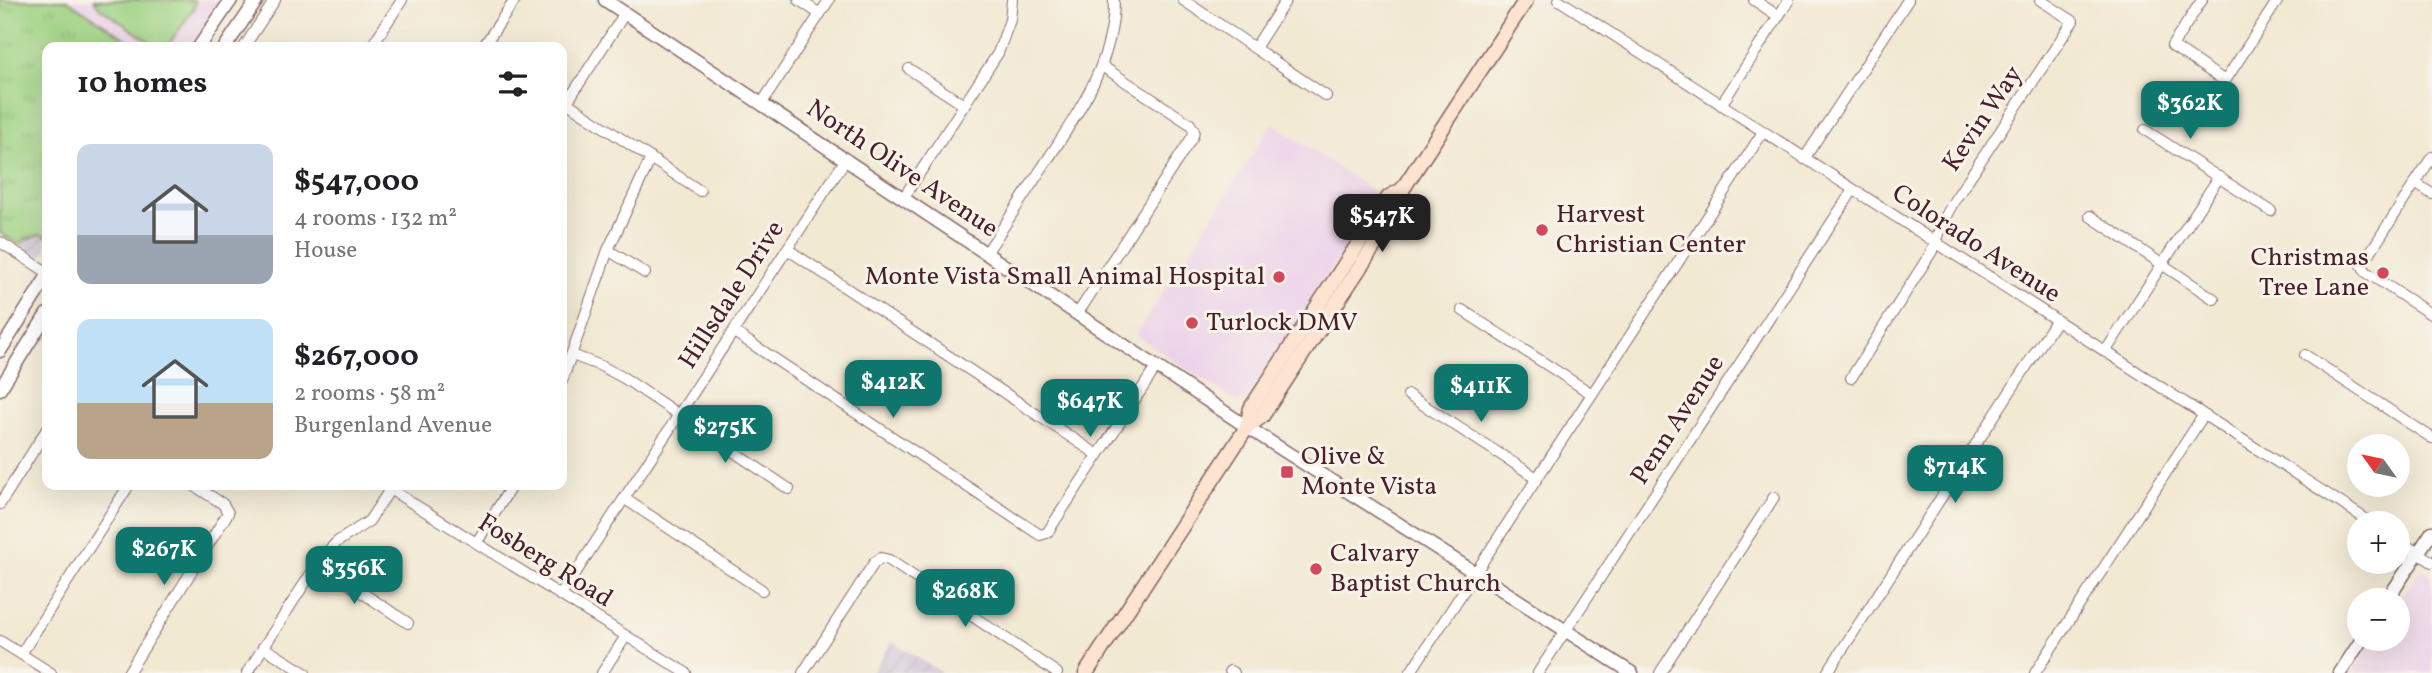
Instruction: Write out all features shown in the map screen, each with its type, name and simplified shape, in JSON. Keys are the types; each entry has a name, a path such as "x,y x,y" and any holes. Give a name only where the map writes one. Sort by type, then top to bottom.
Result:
{"main road":[{"path":"1086,673 1247,426 1251,408 1389,197 1402,190 1526,0"},
{"path":"1247,426 1262,416 1401,205 1402,190"},
{"path":"1349,284 1357,261 1369,241 1366,234"}],"street":[{"path":"203,42 231,0"},
{"path":"228,42 257,0"},
{"path":"247,42 275,0"},
{"path":"374,42 402,0"},
{"path":"486,42 514,0"},
{"name":"North Olive Avenue","path":"605,0 1247,426 1632,673"},
{"path":"799,0 820,14"},
{"path":"762,103 829,0"},
{"path":"904,197 1003,42 1010,20 1012,0"},
{"path":"987,252 1078,113 1101,66 1111,33 1114,0"},
{"path":"1184,0 1326,96"},
{"path":"1255,48 1286,0"},
{"name":"Colorado Avenue","path":"1559,0 2353,511"},
{"path":"1754,0 1779,16"},
{"path":"1721,105 1789,0"},
{"path":"1804,159 1908,0"},
{"name":"Kevin Way","path":"1851,378 1935,243 1954,201 2073,21 2040,0"},
{"path":"2202,0 2172,46 2225,81 2278,0"},
{"path":"567,101 625,13"},
{"path":"1078,313 1193,136 1194,130 1190,124 1101,66"},
{"path":"909,69 964,105"},
{"path":"567,108 700,191"},
{"path":"2145,130 2271,211"},
{"path":"1410,673 1763,132"},
{"path":"2432,157 2362,267 2432,315"},
{"path":"567,368 607,250 651,158"},
{"name":"Hillsdale Drive","path":"561,595 846,159"},
{"path":"2105,352 2219,177"},
{"path":"2415,183 2432,194"},
{"name":"Penn Avenue","path":"1538,673 1853,190"},
{"path":"2090,216 2214,299"},
{"path":"0,242 42,269"},
{"path":"788,249 1098,455"},
{"path":"607,250 645,274"},
{"path":"0,351 42,285"},
{"path":"1462,310 1592,394"},
{"path":"1827,673 2056,321"},
{"path":"0,389 42,322"},
{"path":"734,332 1042,535 1047,533 1157,366"},
{"path":"572,355 615,373 789,489"},
{"path":"2305,355 2432,438"},
{"path":"1408,395 1537,478"},
{"path":"2035,673 2203,416"},
{"path":"0,504 42,437"},
{"path":"21,654 126,490"},
{"path":"128,673 227,517 228,510 200,490"},
{"path":"247,673 317,563 337,542 369,521 387,490"},
{"name":"Fosberg Road","path":"395,490 686,673"},
{"path":"477,542 509,490"},
{"path":"1660,673 1774,497"},
{"path":"625,499 762,590"},
{"path":"2396,588 2432,532"},
{"path":"2410,548 2432,562"},
{"path":"803,673 874,563 881,558 889,560 1058,673"},
{"path":"317,563 408,623"},
{"path":"602,673 626,636"},
{"path":"0,641 51,673"},
{"path":"264,647 305,673"},
{"path":"2340,673 2354,651"}],"shaded area":[{"path":"67,0 221,0 192,42 130,42"},
{"path":"1273,123 1379,196 1247,398 1238,402 1135,335"},
{"path":"42,234 42,254 36,255 19,244"},
{"path":"2421,568 2432,575 2432,673 2352,673 2366,651 2410,651 2408,588"},
{"path":"892,641 942,673 872,673"}],"green space":[{"path":"0,0 67,0 130,42 42,42 42,234 19,244 0,233"},
{"path":"94,0 195,0 194,8 170,42 150,42 100,8"}],"place":[{"name":"Harvest Christian Center","path":"1542,230"},
{"name":"Christmas Tree Lane","path":"2383,273"},
{"name":"Monte Vista Small Animal Hospital","path":"1279,277"},
{"name":"Turlock DMV","path":"1192,323"},
{"name":"Olive & Monte Vista","path":"1287,472"},
{"name":"Calvary Baptist Church","path":"1316,569"}]}
